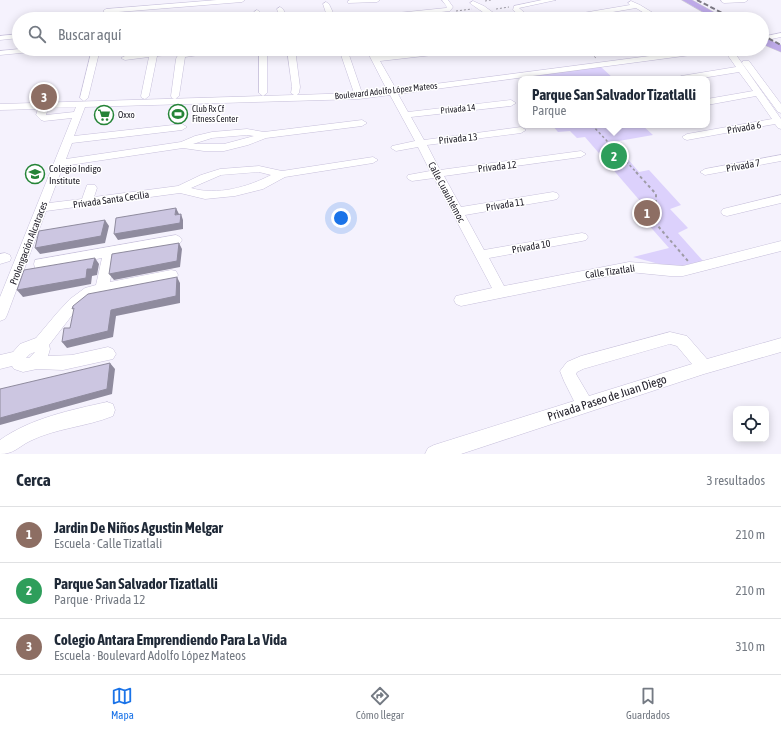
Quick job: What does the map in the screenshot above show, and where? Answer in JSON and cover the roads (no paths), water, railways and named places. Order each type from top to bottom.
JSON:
[{"type":"main road","points":[[686,0],[709,12]]},
{"type":"main road","points":[[769,44],[781,49]]},
{"type":"street","points":[[106,12],[107,8],[242,0]]},
{"type":"street","points":[[353,10],[377,0]]},
{"type":"street","points":[[353,10],[448,10],[450,7],[445,0]]},
{"type":"street","points":[[519,12],[516,10],[516,7],[553,0]]},
{"type":"street","points":[[626,0],[648,12]]},
{"type":"street","points":[[724,2],[745,0]]},
{"type":"street","points":[[473,3],[485,8],[490,12]]},
{"type":"street","points":[[326,4],[329,12]]},
{"type":"street","points":[[602,12],[638,6]]},
{"type":"street","points":[[769,40],[781,35]]},
{"type":"street","points":[[0,38],[12,37]]},
{"type":"street","points":[[769,41],[781,40]]},
{"type":"street","points":[[0,53],[12,52]]},
{"type":"street","name":"Prolongación Alcatraces","points":[[0,314],[82,105],[94,56]]},
{"type":"street","points":[[125,58],[141,56]]},
{"type":"street","points":[[142,96],[149,56]]},
{"type":"street","points":[[174,96],[182,56]]},
{"type":"street","points":[[263,56],[263,93]]},
{"type":"street","points":[[293,56],[296,87],[295,92]]},
{"type":"street","points":[[345,56],[358,93]]},
{"type":"street","name":"Calle Cuauhtémoc","points":[[373,56],[500,291]]},
{"type":"street","points":[[374,59],[402,56]]},
{"type":"street","name":"Boulevard Adolfo López Mateos","points":[[565,67],[598,60],[629,56]]},
{"type":"street","name":"Boulevard Adolfo López Mateos","points":[[0,101],[82,105],[358,93],[659,56]]},
{"type":"street","points":[[733,56],[779,124]]},
{"type":"street","points":[[740,56],[781,110]]},
{"type":"street","points":[[698,76],[741,69]]},
{"type":"street","points":[[748,80],[760,81]]},
{"type":"street","name":"Boulevard Adolfo López Mateos","points":[[82,105],[142,96],[295,92],[358,93]]},
{"type":"street","points":[[710,101],[757,92]]},
{"type":"street","points":[[770,95],[781,96]]},
{"type":"street","name":"Privada 14","points":[[405,115],[511,103]]},
{"type":"street","points":[[0,107],[44,106],[41,115],[44,118],[82,105]]},
{"type":"street","points":[[60,163],[183,145],[196,149],[228,147],[242,144],[264,135],[362,123]]},
{"type":"street","name":"Privada 6","points":[[688,137],[779,124]]},
{"type":"street","points":[[69,140],[182,127]]},
{"type":"street","name":"Privada 13","points":[[396,148],[421,143],[521,130]]},
{"type":"street","name":"Privada 12","points":[[412,177],[493,168],[581,154]]},
{"type":"street","name":"Privada 7","points":[[704,172],[781,158]]},
{"type":"street","name":"Privada Santa Cecilia","points":[[180,189],[205,195],[235,192],[259,186],[282,174],[373,160]]},
{"type":"street","name":"Privada Santa Cecilia","points":[[42,208],[180,189],[205,177],[226,172],[259,169],[282,174]]},
{"type":"street","points":[[88,202],[91,188]]},
{"type":"street","name":"Privada 11","points":[[457,212],[553,196]]},
{"type":"street","points":[[727,212],[781,199]]},
{"type":"street","name":"Privada 10","points":[[481,255],[582,237]]},
{"type":"street","points":[[40,264],[176,240]]},
{"type":"street","name":"Calle Tizatlali","points":[[462,300],[500,291],[629,267],[642,267],[672,272],[694,268],[781,246]]},
{"type":"street","points":[[102,289],[110,251]]},
{"type":"street","points":[[39,346],[66,312],[90,292],[171,276]]},
{"type":"street","points":[[585,406],[569,376],[568,371],[572,367],[581,363],[670,338],[682,341],[704,367]]},
{"type":"street","name":"Privada Paseo de Juan Diego","points":[[434,454],[704,367],[781,345]]},
{"type":"street","points":[[0,362],[18,358],[25,349],[33,346],[39,346],[43,349],[43,352],[35,362]]},
{"type":"street","points":[[18,358],[19,364],[22,365],[35,362],[65,364],[108,354]]},
{"type":"street","points":[[0,451],[15,440],[35,430],[106,410]]},
{"type":"railway","points":[[697,0],[720,12]]},
{"type":"railway","points":[[769,39],[781,45]]},
{"type":"place","name":"Colegio Antara Emprendiendo Para La Vida","points":[[44,97]]},
{"type":"place","name":"Club Rx Cf Fitness Center","points":[[178,114]]},
{"type":"place","name":"Oxxo","points":[[104,115]]},
{"type":"place","name":"Parque San Salvador Tizatlalli","points":[[614,156]]},
{"type":"place","name":"Colegio Indigo Institute","points":[[35,174]]},
{"type":"place","name":"Jardin De Niños Agustin Melgar","points":[[647,213]]}]
